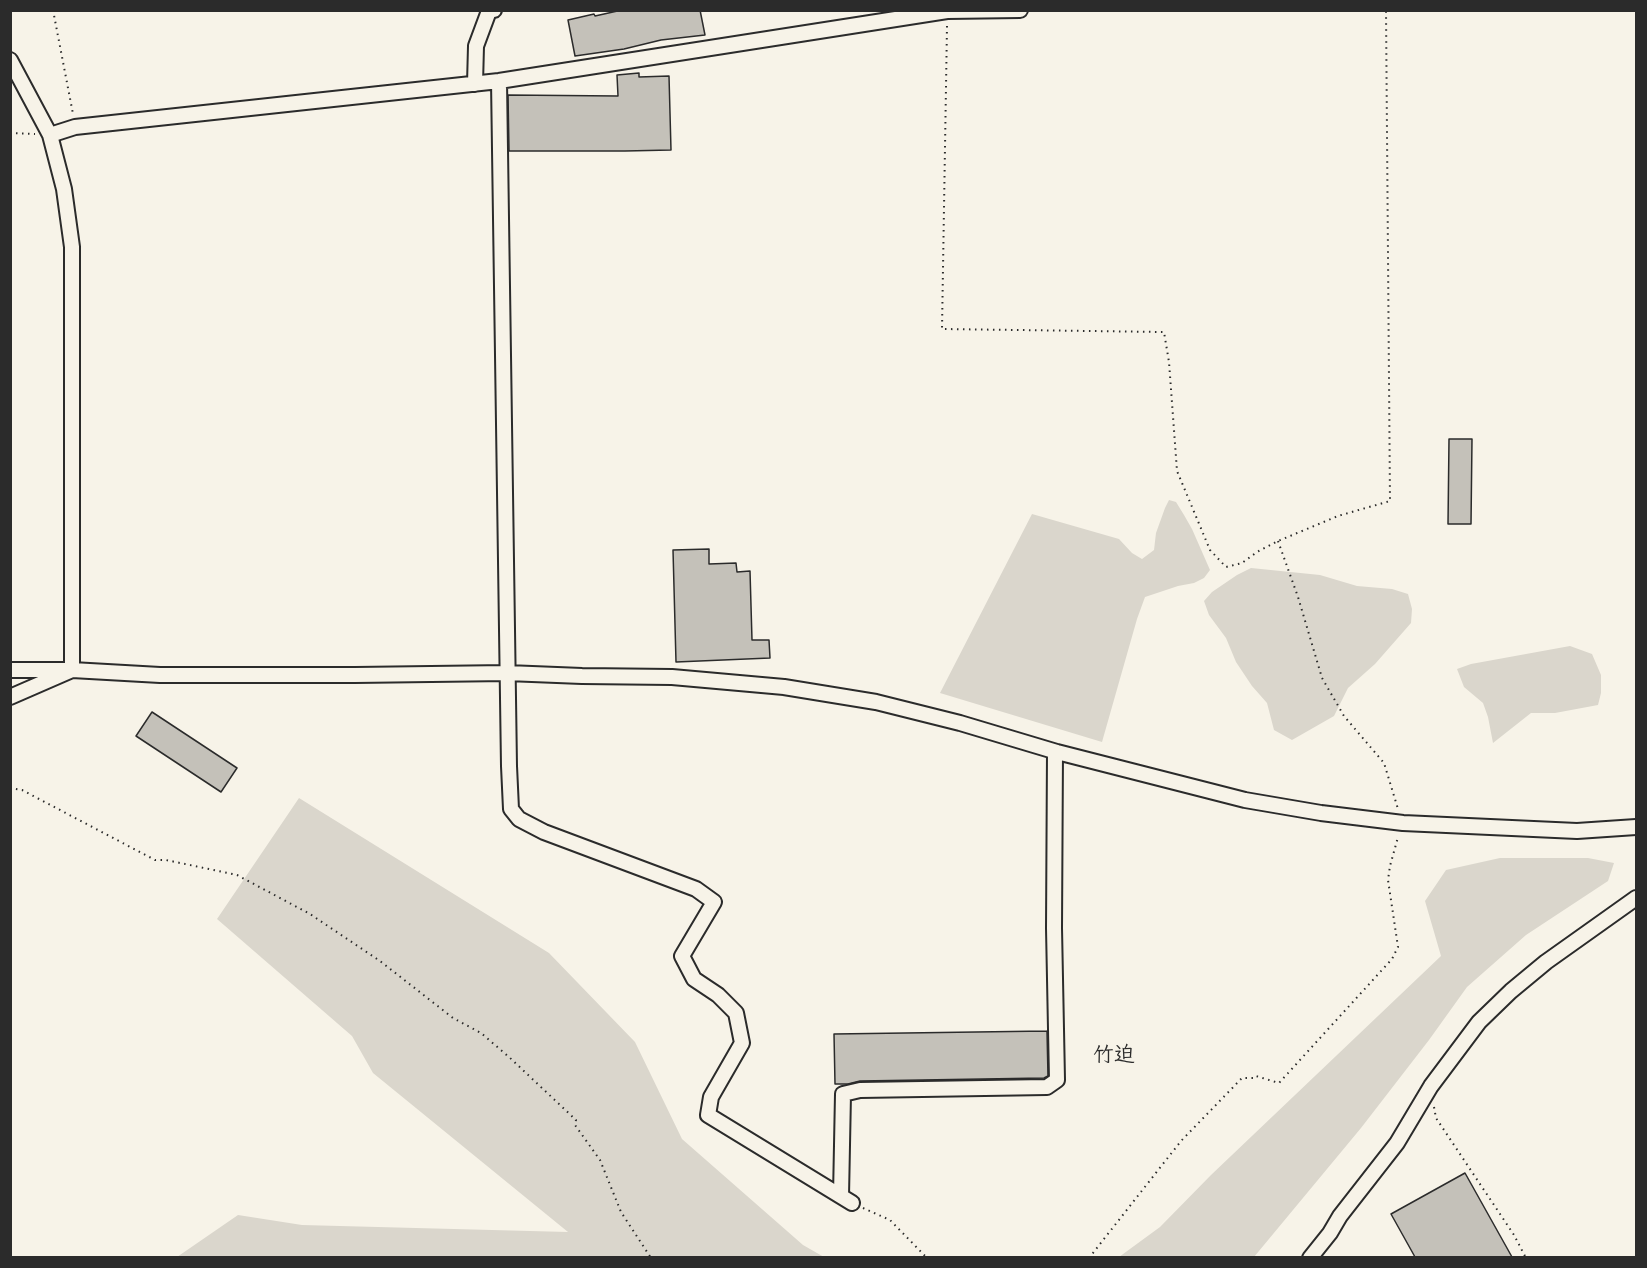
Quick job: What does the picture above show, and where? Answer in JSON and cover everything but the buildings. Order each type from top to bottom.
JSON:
[{"type":"street","points":[[475,84],[476,46],[489,11],[494,10]]},
{"type":"street","points":[[50,135],[75,127],[499,81],[940,12],[1020,10]]},
{"type":"street","points":[[10,60],[50,135],[64,189],[72,247],[72,670]]},
{"type":"street","points":[[499,81],[508,766],[511,809],[519,819],[544,832],[696,889],[714,902],[682,956],[694,979],[718,995],[736,1013],[742,1043],[711,1097],[708,1115],[846,1200]]},
{"type":"street","points":[[10,670],[72,670],[160,675],[507,673],[672,677],[784,687],[876,702],[960,723],[1055,752],[1245,800],[1321,813],[1402,823],[1577,831],[1636,828]]},
{"type":"street","points":[[10,697],[72,670]]},
{"type":"street","points":[[846,1200],[843,1094],[860,1090],[1047,1087],[1057,1080],[1054,928],[1055,752]]},
{"type":"street","points":[[1310,1257],[1396,1143],[1431,1086],[1479,1022],[1546,962],[1636,898]]},
{"type":"path","points":[[53,10],[75,127]]},
{"type":"path","points":[[940,12],[942,329],[1164,332],[1169,362],[1177,471],[1210,550],[1226,567],[1242,563],[1278,541],[1338,516],[1390,501],[1386,10]]},
{"type":"path","points":[[10,133],[50,135]]},
{"type":"path","points":[[1089,1257],[1181,1141],[1242,1078],[1256,1076],[1279,1083],[1392,959],[1398,947],[1388,880],[1402,823],[1384,764],[1344,716],[1322,678],[1298,597],[1278,541]]},
{"type":"path","points":[[10,788],[22,790],[155,860],[166,860],[237,875],[310,914],[380,962],[453,1018],[481,1033],[576,1120],[575,1125],[600,1160],[621,1212],[651,1257]]},
{"type":"path","points":[[1431,1086],[1436,1118],[1514,1234],[1526,1257]]},
{"type":"path","points":[[846,1200],[890,1220],[927,1257]]},
{"type":"shaded area","points":[[1169,500],[1176,502],[1184,515],[1210,570],[1204,578],[1194,583],[1145,597],[1102,742],[940,693],[1032,514],[1119,539],[1132,553],[1142,559],[1154,550],[1156,533]]},
{"type":"shaded area","points":[[1251,568],[1320,575],[1357,586],[1392,589],[1408,594],[1412,609],[1411,623],[1375,664],[1348,688],[1334,716],[1292,740],[1274,730],[1267,703],[1236,662],[1226,638],[1209,615],[1204,601],[1212,592]]},
{"type":"shaded area","points":[[1570,646],[1592,654],[1601,675],[1598,705],[1555,713],[1531,713],[1493,743],[1483,703],[1464,687],[1457,669],[1471,664]]},
{"type":"shaded area","points":[[299,798],[549,953],[635,1042],[682,1139],[803,1245],[824,1257],[177,1257],[238,1215],[302,1225],[568,1232],[373,1073],[352,1036],[217,919]]},
{"type":"shaded area","points":[[1500,858],[1588,858],[1614,863],[1608,881],[1526,935],[1467,987],[1361,1128],[1254,1257],[1119,1257],[1160,1227],[1211,1175],[1441,956],[1425,901],[1446,870]]},
{"type":"district","name":"竹迫","points":[[1114,1055]]}]
